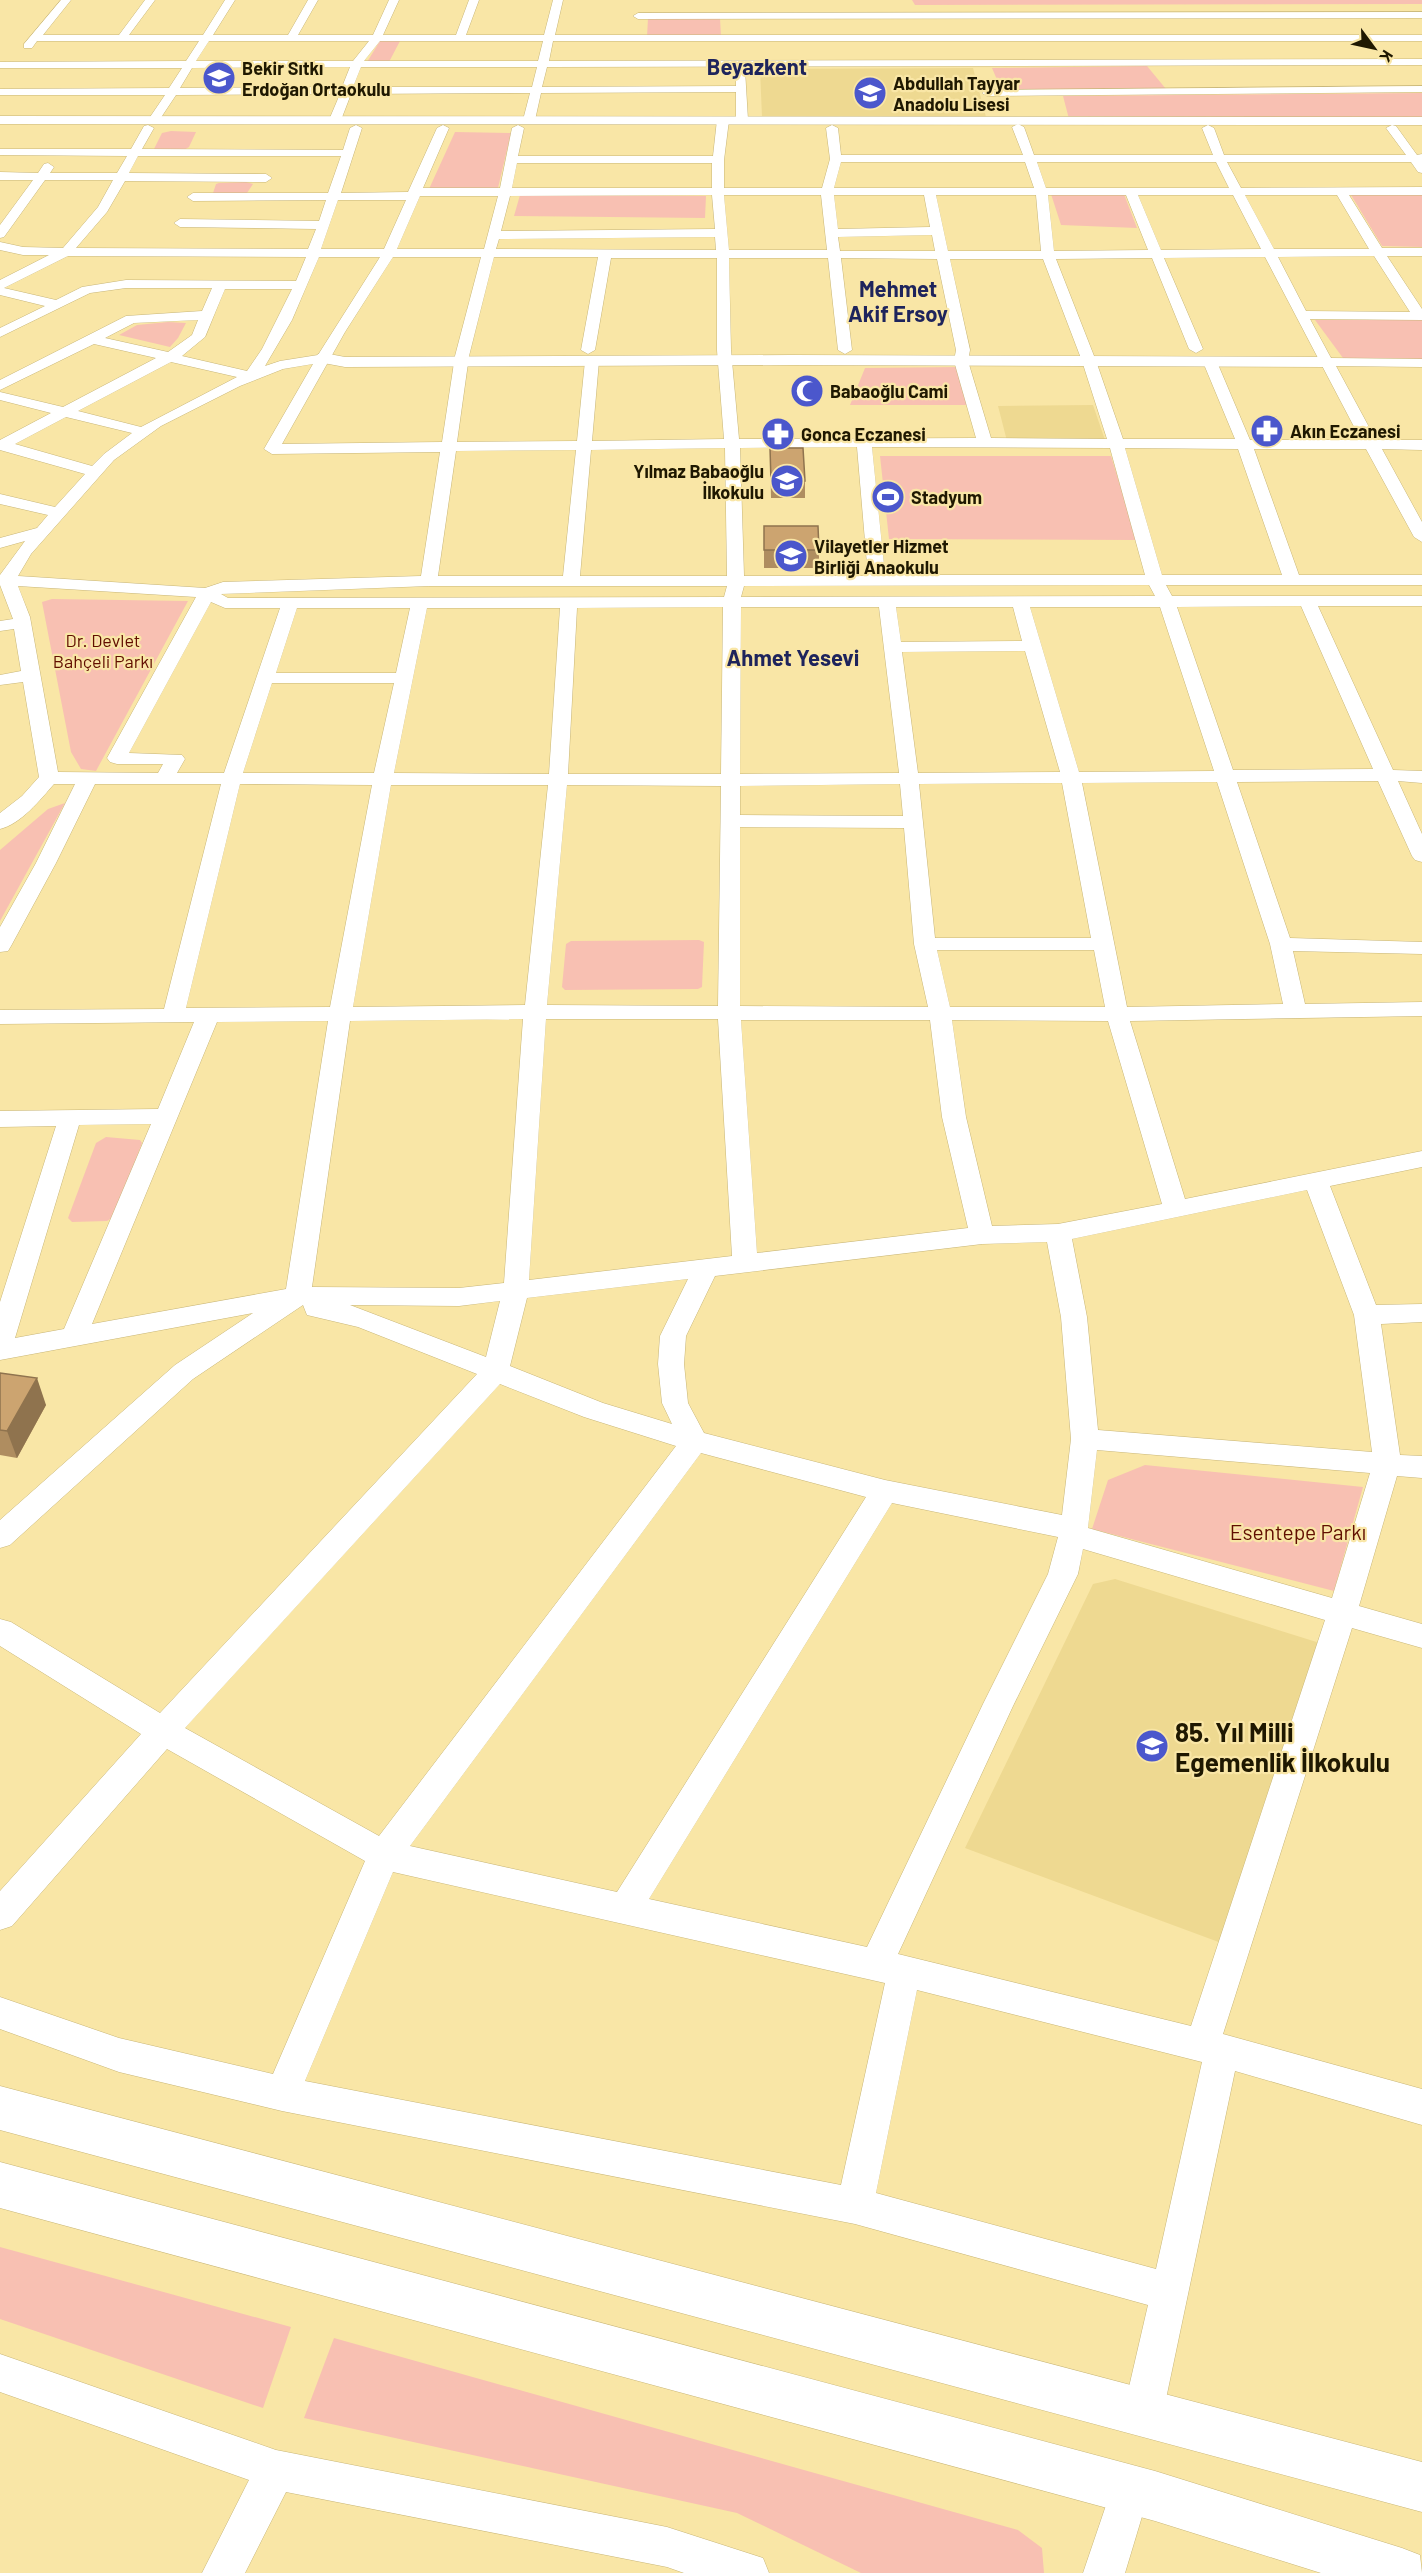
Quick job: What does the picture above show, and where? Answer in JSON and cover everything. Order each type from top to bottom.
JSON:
[{"type":"street","points":[[13,65],[66,0]]},
{"type":"street","points":[[122,38],[150,0]]},
{"type":"street","points":[[0,285],[66,252],[103,209],[151,124],[230,0]]},
{"type":"street","points":[[291,38],[313,0]]},
{"type":"street","points":[[335,120],[344,90],[357,63],[377,38],[394,0]]},
{"type":"street","points":[[460,38],[474,0]]},
{"type":"street","points":[[0,1537],[184,1372],[292,1300],[340,1015],[384,778],[404,678],[425,592],[462,355],[512,159],[536,90],[558,0]]},
{"type":"street","points":[[637,38],[639,12],[727,16],[909,12],[1097,17],[1422,15]]},
{"type":"street","points":[[909,12],[909,39]]},
{"type":"street","points":[[725,39],[727,16]]},
{"type":"street","points":[[1280,16],[1314,63]]},
{"type":"street","points":[[1097,17],[1104,39],[1161,71],[1183,92]]},
{"type":"street","points":[[35,38],[725,39],[740,51],[988,93],[1422,121]]},
{"type":"street","points":[[988,93],[1183,92],[1422,38]]},
{"type":"street","points":[[0,65],[543,63],[909,39],[1104,39],[1314,63],[1422,89]]},
{"type":"street","points":[[968,39],[988,93]]},
{"type":"street","points":[[740,51],[742,120]]},
{"type":"street","points":[[723,124],[1161,71],[1314,63],[1422,62]]},
{"type":"street","points":[[0,92],[741,90]]},
{"type":"street","points":[[0,120],[356,128],[443,128],[523,124]]},
{"type":"street","points":[[0,128],[335,120],[523,124],[723,124],[832,128],[1422,128]]},
{"type":"street","points":[[723,124],[718,160],[718,192],[723,255],[725,355],[732,444],[736,581],[732,602],[729,1013],[745,1264]]},
{"type":"street","points":[[251,376],[270,350],[313,254],[356,128]]},
{"type":"street","points":[[443,128],[388,254],[324,358],[272,449],[864,442],[1245,446],[1422,445]]},
{"type":"street","points":[[832,128],[836,159],[827,191],[845,350]]},
{"type":"street","points":[[1018,128],[1032,159],[1048,255],[1087,355],[1117,445],[1155,580],[1167,602],[1281,944],[1296,1012]]},
{"type":"street","points":[[1208,128],[1220,159],[1222,175],[1237,192],[1272,255],[1323,355],[1422,537]]},
{"type":"street","points":[[1392,128],[1418,158],[1422,170]]},
{"type":"street","points":[[0,152],[135,152],[272,166]]},
{"type":"street","points":[[0,234],[59,152]]},
{"type":"street","points":[[0,176],[201,177],[348,153]]},
{"type":"street","points":[[836,159],[1418,158]]},
{"type":"street","points":[[512,159],[718,160]]},
{"type":"street","points":[[257,197],[272,166]]},
{"type":"street","points":[[173,238],[201,177]]},
{"type":"street","points":[[193,197],[505,192],[929,192],[1035,181],[1130,191],[1422,191]]},
{"type":"street","points":[[1130,191],[1196,349]]},
{"type":"street","points":[[1303,315],[1421,316],[1405,285],[1377,251],[1341,191]]},
{"type":"street","points":[[929,192],[962,355],[985,444]]},
{"type":"street","points":[[0,246],[23,251],[66,252],[173,238],[323,225]]},
{"type":"street","points":[[832,233],[937,231]]},
{"type":"street","points":[[494,235],[721,232]]},
{"type":"street","points":[[173,238],[313,254],[942,253],[1048,255],[1156,253],[1272,255],[1377,251],[1422,252]]},
{"type":"street","points":[[571,581],[590,355],[605,254]]},
{"type":"street","points":[[0,333],[87,290],[126,284],[299,285]]},
{"type":"street","points":[[1,445],[171,356],[198,337],[220,284]]},
{"type":"street","points":[[0,291],[58,305]]},
{"type":"street","points":[[0,386],[131,319],[207,315]]},
{"type":"street","points":[[92,339],[251,376]]},
{"type":"street","points":[[3,580],[24,552],[109,457],[156,423],[251,376],[280,365],[324,358],[345,362],[462,355],[1087,355],[1196,349],[1323,355],[1422,363]]},
{"type":"street","points":[[725,355],[845,350],[962,355]]},
{"type":"street","points":[[1087,355],[1210,362],[1323,355]]},
{"type":"street","points":[[1210,362],[1245,446],[1292,580]]},
{"type":"street","points":[[0,396],[144,432]]},
{"type":"street","points":[[864,442],[878,581]]},
{"type":"street","points":[[1,445],[96,472]]},
{"type":"street","points":[[0,498],[59,513]]},
{"type":"street","points":[[0,543],[43,531]]},
{"type":"street","points":[[3,580],[207,593],[225,603],[291,603],[571,581],[1422,580]]},
{"type":"street","points":[[3,580],[22,623],[49,778]]},
{"type":"street","points":[[165,778],[175,759],[117,758],[207,593],[222,587],[254,585],[425,592],[569,602],[1422,601]]},
{"type":"street","points":[[1307,601],[1422,856]]},
{"type":"street","points":[[0,1915],[163,1731],[496,1371],[516,1289],[535,1011],[558,779],[569,602]]},
{"type":"street","points":[[887,602],[914,822],[925,944],[940,1013],[954,1117],[982,1235]]},
{"type":"street","points":[[1020,602],[1071,778],[1117,1014],[1176,1210]]},
{"type":"street","points":[[173,1016],[232,778],[291,603]]},
{"type":"street","points":[[0,626],[22,623]]},
{"type":"street","points":[[893,647],[1033,646]]},
{"type":"street","points":[[0,680],[31,675]]},
{"type":"street","points":[[265,678],[404,678]]},
{"type":"street","points":[[0,824],[49,778],[731,780],[1387,775],[1422,777]]},
{"type":"street","points":[[0,946],[46,863],[88,778]]},
{"type":"street","points":[[730,821],[914,822]]},
{"type":"street","points":[[925,944],[1104,944]]},
{"type":"street","points":[[1281,944],[1422,948]]},
{"type":"street","points":[[0,1017],[340,1015],[535,1011],[1117,1014],[1422,1009]]},
{"type":"street","points":[[73,1338],[208,1016]]},
{"type":"street","points":[[0,1119],[166,1116]]},
{"type":"street","points":[[0,1343],[70,1117]]},
{"type":"street","points":[[0,1350],[292,1300],[459,1296],[982,1235],[1058,1233],[1422,1159]]},
{"type":"street","points":[[1143,2413],[1170,2292],[1212,2048],[1387,1464],[1366,1315],[1316,1182]]},
{"type":"street","points":[[855,2205],[890,1968],[998,1704],[1063,1574],[1073,1532],[1085,1439],[1074,1317],[1058,1233]]},
{"type":"street","points":[[695,1441],[675,1403],[671,1364],[673,1336],[705,1269]]},
{"type":"street","points":[[292,1300],[367,1320],[594,1410],[695,1441],[885,1491],[1073,1532],[1422,1636]]},
{"type":"street","points":[[1366,1315],[1422,1313]]},
{"type":"street","points":[[1085,1439],[1422,1467]]},
{"type":"street","points":[[282,2094],[384,1855],[695,1441]]},
{"type":"street","points":[[625,1909],[885,1491]]},
{"type":"street","points":[[0,1631],[163,1731],[384,1855],[890,1968],[1212,2048],[1422,2107]]},
{"type":"street","points":[[0,2013],[119,2055],[282,2094],[855,2205],[1170,2292]]},
{"type":"street","points":[[0,2108],[1422,2487]]},
{"type":"street","points":[[0,2185],[1130,2490],[1402,2573]]},
{"type":"street","points":[[0,2373],[276,2470],[667,2547],[748,2573]]},
{"type":"street","points":[[224,2573],[276,2470]]},
{"type":"street","points":[[1104,2573],[1130,2490]]},
{"type":"shaded area","name":"Abdullah Tayyar Anadolu Lisesi","points":[[973,68],[986,117],[762,117],[760,69]]},
{"type":"shaded area","points":[[1093,405],[1105,440],[1007,441],[998,406]]},
{"type":"shaded area","name":"85. Yıl Milli Egemenlik İlkokulu","points":[[1115,1579],[1323,1644],[1224,1944],[965,1848],[1093,1584]]},
{"type":"green space","points":[[912,0],[1422,0],[1422,4],[915,5]]},
{"type":"green space","points":[[648,18],[720,18],[721,37],[647,37]]},
{"type":"green space","points":[[380,41],[400,41],[389,62],[367,62]]},
{"type":"green space","points":[[1147,66],[1166,89],[1001,89],[992,68]]},
{"type":"green space","points":[[1422,93],[1422,117],[1069,119],[1063,96]]},
{"type":"green space","points":[[196,132],[189,147],[184,150],[154,149],[162,133]]},
{"type":"green space","points":[[455,132],[511,133],[498,188],[429,189]]},
{"type":"green space","points":[[219,183],[253,184],[247,193],[213,193],[216,184]]},
{"type":"green space","points":[[1051,194],[1124,194],[1137,228],[1061,225]]},
{"type":"green space","points":[[520,195],[706,196],[705,218],[514,216]]},
{"type":"green space","points":[[1351,195],[1422,195],[1422,247],[1382,246]]},
{"type":"green space","points":[[1315,320],[1422,320],[1422,359],[1343,358]]},
{"type":"green space","points":[[186,323],[170,347],[119,335],[137,325]]},
{"type":"green space","points":[[958,367],[967,405],[850,405],[865,368]]},
{"type":"green space","points":[[880,456],[1111,456],[1137,540],[889,539]]},
{"type":"green space","name":"Dr. Devlet Bahçeli Parkı","points":[[52,599],[188,601],[96,771],[81,769],[71,752],[42,602]]},
{"type":"green space","points":[[65,803],[0,921],[0,850],[48,809]]},
{"type":"green space","points":[[699,940],[704,942],[702,987],[698,989],[565,990],[562,987],[566,944],[571,941]]},
{"type":"green space","points":[[106,1137],[140,1140],[142,1143],[115,1216],[107,1221],[72,1222],[68,1218],[96,1143]]},
{"type":"green space","name":"Esentepe Parkı","points":[[1145,1465],[1363,1487],[1334,1591],[1092,1529],[1108,1480]]},
{"type":"green space","points":[[0,2247],[291,2327],[263,2408],[0,2319]]},
{"type":"green space","points":[[334,2338],[1018,2530],[1042,2548],[1044,2573],[861,2573],[737,2513],[304,2418]]},
{"type":"building","points":[[770,448],[803,448],[805,481],[771,481]]},
{"type":"building","points":[[764,526],[818,526],[819,550],[764,550]]},
{"type":"building","points":[[0,1373],[37,1378],[7,1431],[0,1430]]},
{"type":"place","name":"Bekir Sıtkı Erdoğan Ortaokulu","points":[[219,78]]},
{"type":"place","name":"Abdullah Tayyar Anadolu Lisesi","points":[[870,93]]},
{"type":"place","name":"Babaoğlu Cami","points":[[807,391]]},
{"type":"place","name":"Akın Eczanesi","points":[[1267,431]]},
{"type":"place","name":"Gonca Eczanesi","points":[[778,434]]},
{"type":"place","name":"Yılmaz Babaoğlu İlkokulu","points":[[787,481]]},
{"type":"place","name":"Stadyum","points":[[888,497]]},
{"type":"place","name":"Vilayetler Hizmet Birliği Anaokulu","points":[[791,556]]},
{"type":"place","name":"85. Yıl Milli Egemenlik İlkokulu","points":[[1152,1746]]},
{"type":"district","name":"Beyazkent","points":[[757,66]]},
{"type":"district","name":"Mehmet Akif Ersoy","points":[[898,300]]},
{"type":"district","name":"Ahmet Yesevi","points":[[793,657]]}]
